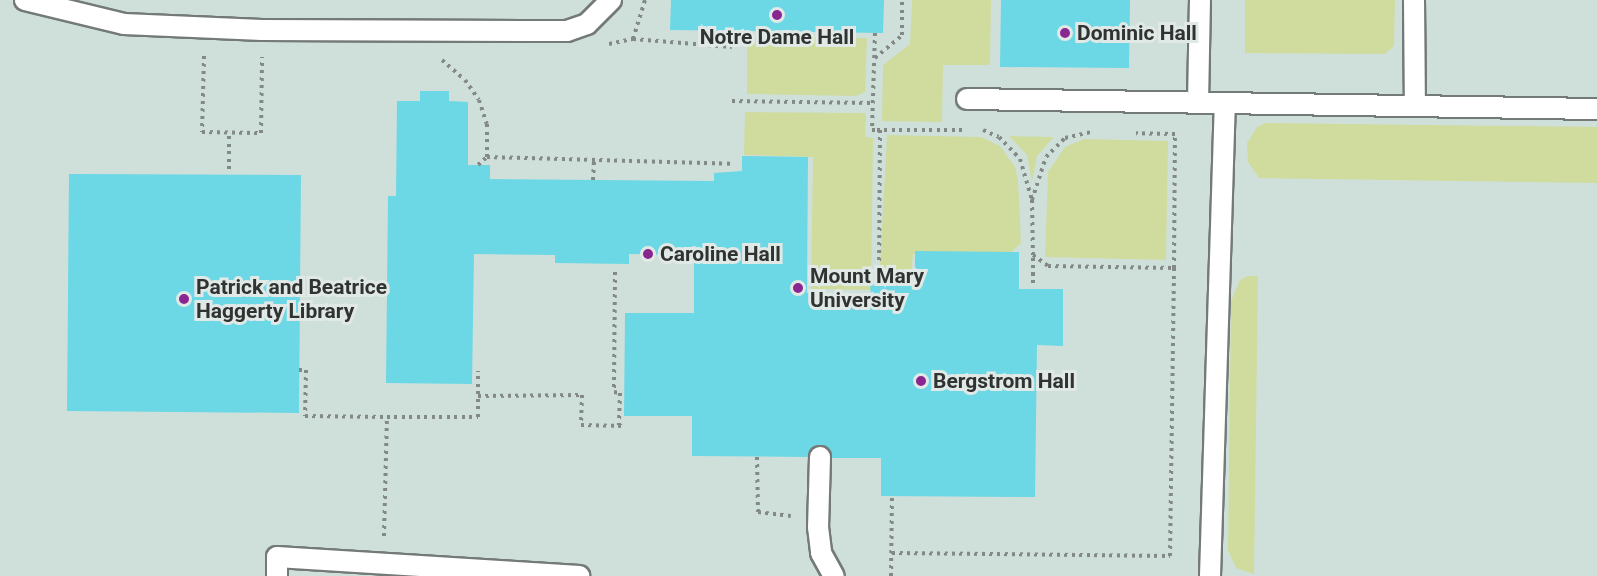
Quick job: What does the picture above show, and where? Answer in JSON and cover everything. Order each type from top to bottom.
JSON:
[{"type":"lane","points":[[25,0],[124,24],[262,30],[567,31],[587,24],[611,0]]},
{"type":"lane","points":[[1198,103],[1200,0]]},
{"type":"lane","points":[[1414,0],[1415,106]]},
{"type":"lane","points":[[967,99],[1597,109]]},
{"type":"lane","points":[[1210,576],[1225,103]]},
{"type":"lane","points":[[820,457],[818,527],[821,553],[834,576]]},
{"type":"lane","points":[[277,576],[277,557],[579,576]]},
{"type":"path","points":[[633,39],[645,0]]},
{"type":"path","points":[[874,58],[902,35],[902,0]]},
{"type":"path","points":[[875,33],[872,130],[983,130],[999,137],[1020,159],[1032,200],[1032,283]]},
{"type":"path","points":[[204,50],[202,132],[261,133],[262,51]]},
{"type":"path","points":[[435,55],[465,80],[479,100],[487,124],[487,157]]},
{"type":"path","points":[[732,101],[873,103]]},
{"type":"path","points":[[877,130],[879,282]]},
{"type":"path","points":[[229,132],[229,169]]},
{"type":"path","points":[[1032,200],[1046,157],[1055,146],[1065,138],[1096,132]]},
{"type":"path","points":[[892,553],[1170,556],[1174,134],[1130,133]]},
{"type":"path","points":[[478,165],[487,157],[731,164]]},
{"type":"path","points":[[593,180],[594,159]]},
{"type":"path","points":[[1033,255],[1048,266],[1174,268]]},
{"type":"path","points":[[615,272],[614,392],[620,393],[619,425]]},
{"type":"path","points":[[299,370],[306,370],[305,416],[387,417],[478,417],[478,371]]},
{"type":"path","points":[[478,396],[582,395],[581,425],[625,426]]},
{"type":"path","points":[[384,563],[387,417]]},
{"type":"path","points":[[757,457],[758,512],[781,513],[818,527]]},
{"type":"path","points":[[891,496],[891,576]]},
{"type":"shaded area","name":"Mount Mary University","points":[[0,0],[1597,0],[1597,576],[0,576]]},
{"type":"green space","points":[[912,0],[991,0],[990,65],[943,65],[942,122],[882,121],[883,65],[910,44]]},
{"type":"green space","points":[[1245,0],[1395,0],[1394,46],[1385,54],[1245,53]]},
{"type":"green space","points":[[747,37],[867,38],[865,92],[856,96],[747,94]]},
{"type":"green space","points":[[745,112],[866,113],[865,137],[873,138],[871,290],[811,289],[813,157],[744,155]]},
{"type":"green space","points":[[1266,123],[1597,127],[1597,183],[1259,178],[1248,162],[1247,143],[1257,127]]},
{"type":"green space","points":[[887,135],[981,137],[1000,146],[1015,167],[1018,180],[1021,243],[1008,255],[913,254],[910,284],[879,282]]},
{"type":"green space","points":[[1009,136],[1054,137],[1037,156],[1032,182],[1027,155]]},
{"type":"green space","points":[[1084,139],[1168,141],[1166,260],[1045,257],[1048,172],[1065,147]]},
{"type":"green space","points":[[1248,276],[1258,276],[1254,574],[1236,568],[1228,550],[1231,301],[1240,280]]},
{"type":"building","name":"Notre Dame Hall","points":[[671,0],[884,0],[883,33],[670,30]]},
{"type":"building","name":"Dominic Hall","points":[[1001,0],[1130,0],[1129,68],[1000,67]]},
{"type":"building","points":[[420,91],[449,91],[449,101],[468,102],[468,165],[490,165],[490,179],[714,181],[714,173],[742,171],[742,156],[808,157],[807,293],[871,295],[870,284],[915,284],[915,251],[1019,252],[1019,289],[1063,289],[1063,346],[1037,345],[1035,497],[881,496],[881,458],[832,458],[827,447],[820,445],[810,450],[808,457],[692,456],[692,416],[624,416],[625,313],[694,313],[694,255],[629,254],[629,264],[555,263],[555,255],[474,254],[472,384],[386,383],[388,196],[396,196],[397,101],[420,101]]},
{"type":"building","name":"Patrick and Beatrice Haggerty Library","points":[[69,174],[301,175],[299,413],[67,411]]},
{"type":"place","name":"Notre Dame Hall","points":[[777,15]]},
{"type":"place","name":"Dominic Hall","points":[[1065,33]]},
{"type":"place","name":"Caroline Hall","points":[[648,254]]},
{"type":"place","name":"Mount Mary University","points":[[798,288]]},
{"type":"place","name":"Patrick and Beatrice Haggerty Library","points":[[184,299]]},
{"type":"place","name":"Bergstrom Hall","points":[[921,381]]}]
